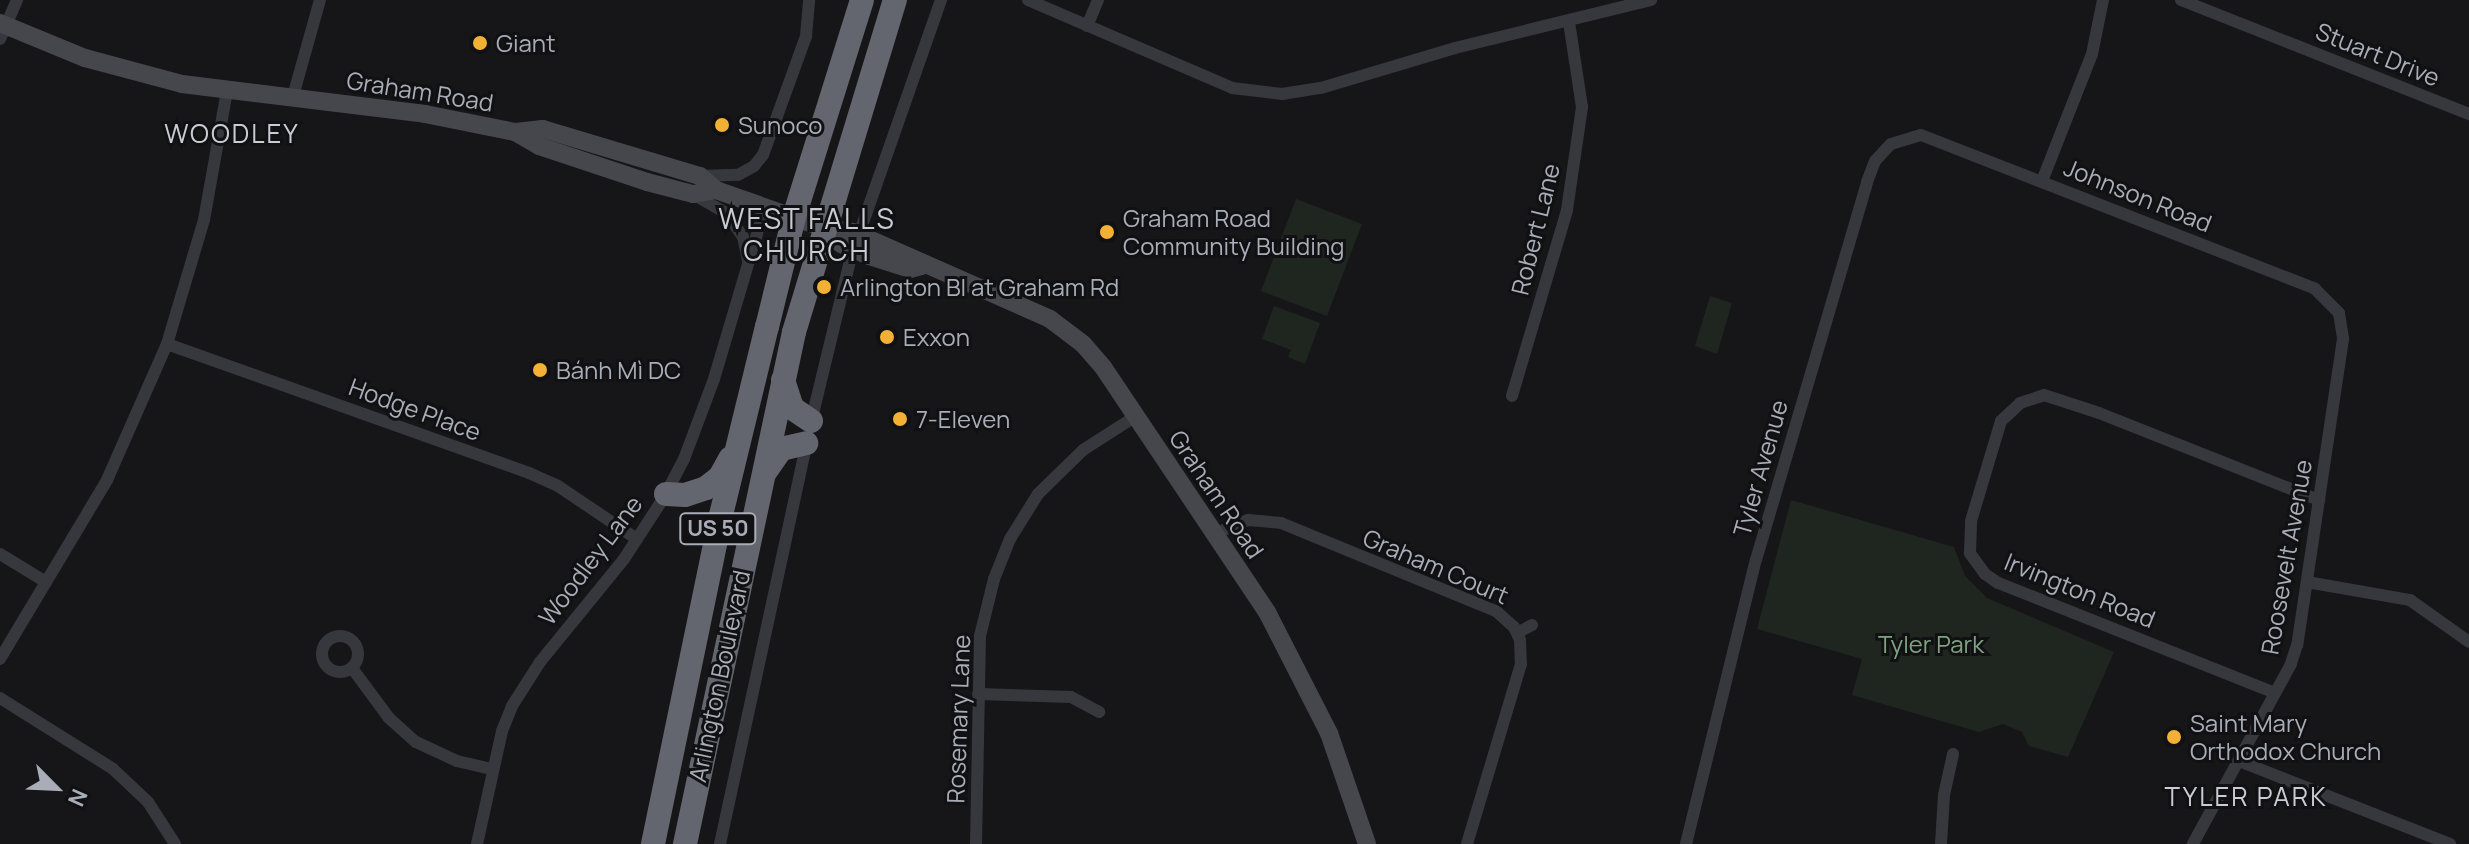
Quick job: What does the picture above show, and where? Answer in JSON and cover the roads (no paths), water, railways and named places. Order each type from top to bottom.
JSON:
[{"type":"highway","name":"Arlington Boulevard","points":[[653,844],[738,443],[794,217],[862,0]]},
{"type":"highway","name":"Arlington Boulevard","points":[[685,844],[783,380],[824,228],[895,0]]},
{"type":"highway","points":[[760,481],[781,449],[808,432],[792,408],[783,380]]},
{"type":"highway","points":[[666,494],[693,493],[713,483],[738,443]]},
{"type":"street","points":[[2,29],[17,0]]},
{"type":"street","points":[[293,96],[320,0]]},
{"type":"street","points":[[700,176],[738,175],[754,166],[763,155],[806,36],[809,0]]},
{"type":"street","points":[[720,844],[808,432],[856,242],[941,0]]},
{"type":"street","points":[[1028,0],[1232,88],[1282,94],[1321,88],[1455,48],[1651,0]]},
{"type":"street","points":[[1087,26],[1098,0]]},
{"type":"street","points":[[2042,181],[2081,89],[2103,0]]},
{"type":"street","name":"Stuart Drive","points":[[2181,0],[2469,114]]},
{"type":"street","name":"Robert Lane","points":[[1512,396],[1567,210],[1582,107],[1569,22]]},
{"type":"street","name":"Graham Road","points":[[2,29],[132,72],[227,91],[276,98],[293,96],[425,114],[515,132],[543,129],[700,176],[716,190],[856,242],[909,256],[923,266],[1009,298],[1064,328],[1103,367],[1216,533],[1292,656],[1329,733],[1367,844]]},
{"type":"street","points":[[0,659],[107,480],[167,344],[204,220],[227,91]]},
{"type":"street","points":[[515,132],[539,146],[693,194],[727,214],[743,237],[748,263]]},
{"type":"street","name":"Johnson Road","points":[[1921,135],[2315,289],[2334,305]]},
{"type":"street","name":"Tyler Avenue","points":[[1686,844],[1756,560],[1867,182],[1875,161],[1891,144],[1921,135]]},
{"type":"street","points":[[693,194],[716,190]]},
{"type":"street","name":"Woodley Lane","points":[[477,844],[502,731],[527,680],[637,539],[666,494],[700,421],[765,207]]},
{"type":"street","name":"Roosevelt Avenue","points":[[2193,844],[2275,693],[2297,645],[2343,339],[2343,326],[2334,305]]},
{"type":"street","name":"Hodge Place","points":[[167,344],[529,473],[558,486],[637,539]]},
{"type":"street","name":"Irvington Road","points":[[2275,693],[1998,583],[1985,574],[1970,553],[1971,521],[2001,421],[2020,403],[2044,395],[2099,413],[2319,500]]},
{"type":"street","name":"Rosemary Lane","points":[[976,844],[978,694],[984,614],[994,579],[1023,516],[1064,467],[1136,416]]},
{"type":"street","name":"Graham Court","points":[[1216,533],[1248,520],[1281,523],[1496,611],[1517,633],[1521,664],[1467,844]]},
{"type":"street","points":[[0,554],[46,582]]},
{"type":"street","points":[[2307,582],[2393,594],[2410,600],[2469,642]]},
{"type":"street","points":[[1517,633],[1532,625]]},
{"type":"street","points":[[352,668],[389,718],[416,742],[457,761],[493,769]]},
{"type":"street","points":[[978,694],[1071,697],[1099,712]]},
{"type":"street","points":[[0,698],[113,769],[148,802],[175,844]]},
{"type":"street","points":[[1941,844],[1944,795],[1953,754]]},
{"type":"street","points":[[2239,761],[2418,838],[2450,844]]},
{"type":"place","name":"Giant","points":[[480,43]]},
{"type":"place","name":"Sunoco","points":[[722,125]]},
{"type":"place","name":"Graham Road Community Building","points":[[1107,232]]},
{"type":"place","name":"Arlington Bl at Graham Rd","points":[[824,287]]},
{"type":"place","name":"Exxon","points":[[887,337]]},
{"type":"place","name":"Bánh Mì DC","points":[[540,370]]},
{"type":"place","name":"7-Eleven","points":[[900,419]]},
{"type":"place","name":"Saint Mary Orthodox Church","points":[[2174,737]]},
{"type":"district","name":"WOODLEY","points":[[232,134]]},
{"type":"district","name":"WEST FALLS CHURCH","points":[[807,234]]},
{"type":"district","name":"TYLER PARK","points":[[2246,797]]},
{"type":"park label","name":"Tyler Park","points":[[1931,644]]}]
